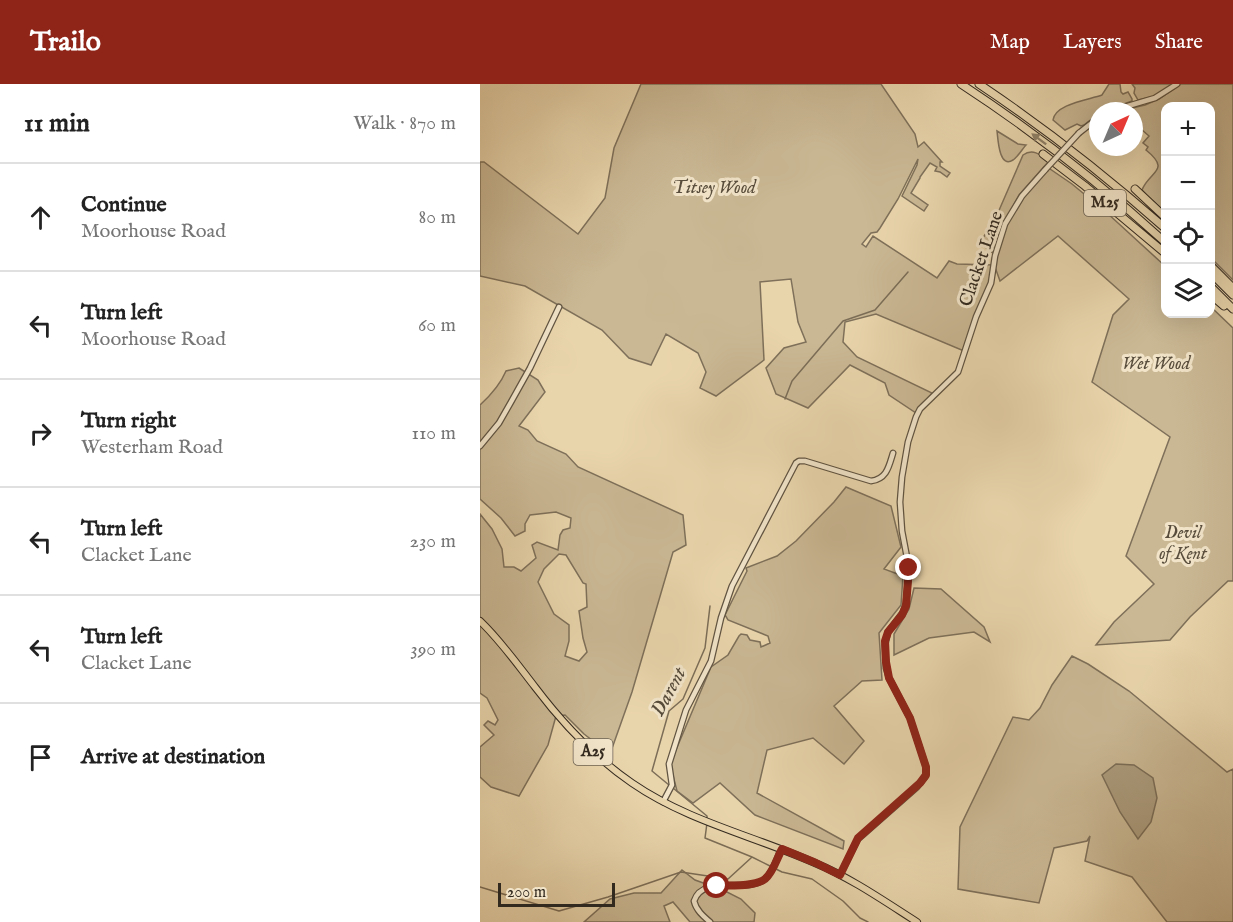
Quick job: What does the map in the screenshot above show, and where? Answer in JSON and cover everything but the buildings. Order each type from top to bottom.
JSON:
[{"type":"highway","name":"M25","points":[[961,84],[1070,162],[1161,239]]},
{"type":"highway","name":"M25","points":[[979,84],[1056,138],[1161,226]]},
{"type":"highway","name":"M25","points":[[1043,154],[1161,250]]},
{"type":"highway","name":"M25","points":[[1135,189],[1161,213]]},
{"type":"highway","points":[[1215,270],[1233,288]]},
{"type":"highway","points":[[1215,278],[1233,296]]},
{"type":"highway","points":[[1215,291],[1233,311]]},
{"type":"highway","points":[[1215,298],[1233,311]]},
{"type":"main road","name":"A25","points":[[480,621],[509,651],[567,726],[621,776],[663,802],[707,822],[816,863],[917,922]]},
{"type":"street","points":[[1141,102],[1155,98],[1177,84]]},
{"type":"street","name":"Clacket Lane","points":[[840,875],[858,838],[916,788],[926,772],[911,721],[889,678],[885,641],[906,603],[909,568],[902,531],[900,502],[908,442],[916,417],[920,409],[958,372],[976,317],[993,279],[995,256],[1005,224],[1022,196],[1079,133],[1089,125]]},
{"type":"street","points":[[480,446],[499,423],[511,402],[559,307]]},
{"type":"street","points":[[663,802],[672,785],[669,764],[682,721],[711,661],[722,614],[732,586],[796,463],[805,461],[876,481],[885,474],[893,453]]},
{"type":"street","points":[[710,922],[695,906],[694,901],[697,894],[717,886],[748,885],[760,882],[768,876],[782,849]]},
{"type":"green space","name":"Titsey Wood","points":[[641,84],[881,84],[915,134],[918,147],[924,142],[942,162],[940,166],[950,173],[947,177],[935,171],[937,167],[930,163],[920,177],[911,193],[928,205],[924,211],[902,196],[918,159],[880,228],[877,232],[871,233],[862,244],[866,247],[873,236],[937,278],[949,261],[957,264],[994,265],[1003,225],[994,241],[993,253],[980,243],[997,215],[1023,155],[1034,152],[1049,161],[1019,195],[1010,212],[1045,170],[1050,169],[1106,212],[1161,262],[1161,318],[1215,318],[1215,311],[1233,328],[1233,581],[1228,581],[1190,617],[1170,640],[1096,645],[1114,622],[1154,584],[1126,556],[1170,437],[1092,382],[1113,315],[1129,299],[1058,236],[1000,281],[995,267],[964,351],[876,314],[845,322],[843,342],[857,357],[932,393],[919,415],[889,395],[885,383],[850,365],[808,408],[776,394],[766,368],[784,348],[806,342],[798,322],[791,279],[760,282],[764,360],[716,396],[700,388],[706,372],[698,353],[666,334],[651,365],[629,358],[602,330],[525,286],[480,276],[480,162],[484,162],[578,234],[605,198],[614,148]]},
{"type":"green space","points":[[1109,84],[1120,84],[1121,92],[1123,94],[1128,92],[1132,101],[1089,102],[1089,121],[1084,125],[1077,124],[1065,130],[1053,120],[1055,115],[1066,106],[1102,95]]},
{"type":"green space","points":[[1132,84],[1174,84],[1155,96],[1138,100]]},
{"type":"green space","points":[[1181,84],[1233,84],[1233,280],[1215,262],[1215,102],[1161,102],[1161,211],[1142,190],[1158,167],[1154,157],[1146,150],[1148,147],[1143,143],[1149,136],[1143,131],[1143,105],[1159,99]]},
{"type":"green space","points":[[997,131],[1018,144],[1026,145],[1013,160],[1008,162],[1002,157]]},
{"type":"green space","points":[[519,368],[538,380],[545,392],[519,426],[528,430],[537,441],[566,454],[578,467],[683,515],[686,545],[673,552],[632,692],[610,754],[584,734],[565,715],[556,716],[548,745],[519,796],[491,787],[480,777],[480,747],[494,735],[484,725],[488,721],[495,725],[498,720],[487,698],[480,693],[480,514],[492,529],[502,549],[504,567],[514,567],[521,571],[536,558],[532,545],[537,542],[558,550],[560,535],[563,530],[570,528],[571,518],[556,512],[530,515],[525,524],[525,531],[515,536],[501,518],[480,499],[480,405],[495,390],[506,371]],"holes":[[[559,554],[566,555],[583,583],[586,584],[587,607],[579,611],[587,652],[579,661],[565,656],[569,641],[569,625],[554,614],[538,582],[544,569]]]},
{"type":"green space","points":[[846,487],[891,506],[901,547],[884,569],[903,576],[901,605],[879,633],[882,680],[862,681],[834,706],[864,741],[844,764],[813,738],[767,750],[757,793],[844,841],[843,849],[755,815],[720,783],[693,803],[677,791],[670,764],[711,667],[728,655],[741,634],[747,635],[750,640],[760,642],[761,647],[770,643],[768,636],[728,620],[725,615],[747,571],[746,568],[777,556],[796,541]]},
{"type":"green space","points":[[914,588],[941,589],[984,627],[990,642],[974,632],[929,638],[894,655],[894,634],[909,609]]},
{"type":"green space","points":[[1072,656],[1129,691],[1227,772],[1233,769],[1233,922],[1167,922],[1132,877],[1085,861],[1090,836],[1087,841],[1054,848],[1039,903],[958,889],[960,827],[1013,717],[1029,720],[1040,708],[1052,685]]},
{"type":"green space","points":[[682,870],[695,880],[741,899],[755,913],[754,922],[690,922],[673,902],[664,906],[670,922],[584,922],[610,899],[634,893],[661,893]]},
{"type":"shaded area","points":[[1116,764],[1134,765],[1153,778],[1157,798],[1151,822],[1138,839],[1120,812],[1102,775]]},
{"type":"waterway","name":"Darent","points":[[785,399],[792,381],[843,321],[875,310],[908,272]]},
{"type":"waterway","name":"Darent","points":[[669,785],[652,771],[669,711],[683,699],[705,648],[710,606]]},
{"type":"waterway","name":"Darent","points":[[673,788],[707,818]]},
{"type":"waterway","name":"Darent","points":[[707,823],[705,838],[770,866]]},
{"type":"waterway","points":[[480,887],[559,911],[681,872],[728,879],[751,858]]},
{"type":"waterway","name":"Darent","points":[[776,869],[812,879],[868,922]]},
{"type":"route","points":[[717,886],[748,885],[760,882],[768,876],[782,849],[840,875],[858,838],[916,788],[925,777],[926,767],[911,721],[886,668],[885,641],[888,632],[902,615],[906,606],[909,568]]},
{"type":"park label","name":"Wet Wood","points":[[1156,364]]},
{"type":"park label","name":"Devil of Kent","points":[[1183,543]]}]
